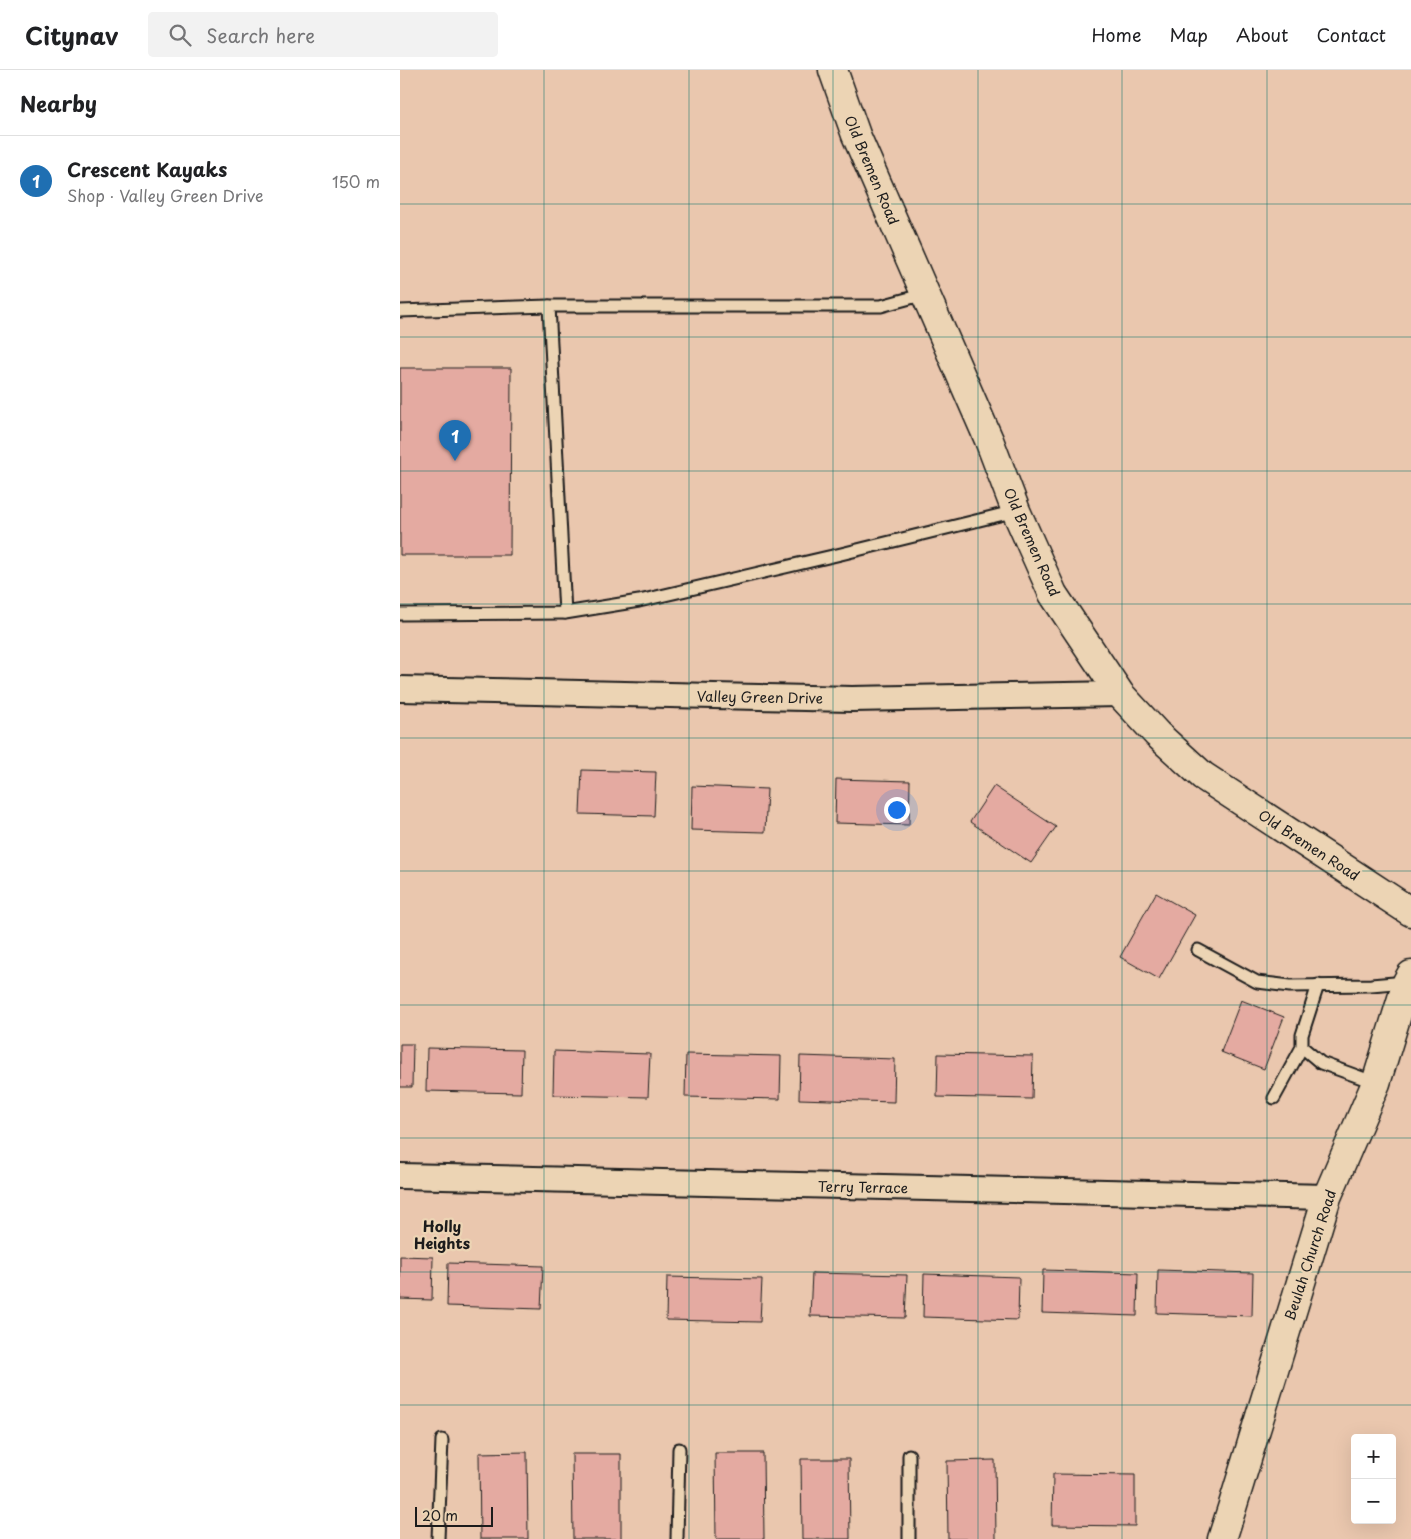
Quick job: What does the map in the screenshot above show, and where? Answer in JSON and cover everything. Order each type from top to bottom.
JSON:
[{"type":"street","name":"Old Bremen Road","points":[[833,70],[856,135],[990,440],[1016,511],[1053,594],[1120,694],[1157,734],[1203,776],[1411,912]]},
{"type":"street","name":"Valley Green Drive","points":[[400,689],[852,699],[1120,694]]},
{"type":"street","name":"Beulah Church Road","points":[[1222,1539],[1327,1197],[1376,1083],[1409,978]]},
{"type":"street","name":"Terry Terrace","points":[[400,1176],[1327,1197]]},
{"type":"lane","points":[[400,311],[549,306],[881,306],[926,294]]},
{"type":"lane","points":[[549,306],[565,613]]},
{"type":"lane","points":[[400,614],[565,613],[639,601],[1016,511]]},
{"type":"lane","points":[[1198,950],[1257,982],[1290,986],[1371,985],[1409,978]]},
{"type":"lane","points":[[1274,1098],[1302,1047],[1302,1035],[1318,985]]},
{"type":"lane","points":[[1302,1047],[1321,1063],[1376,1083]]},
{"type":"lane","points":[[438,1539],[442,1440]]},
{"type":"lane","points":[[676,1539],[679,1449]]},
{"type":"lane","points":[[909,1455],[909,1539]]},
{"type":"building","points":[[400,368],[511,368],[510,555],[400,555]]},
{"type":"building","points":[[582,770],[656,772],[654,816],[580,814]]},
{"type":"building","points":[[836,779],[910,781],[909,825],[835,823]]},
{"type":"building","points":[[692,786],[767,789],[765,832],[691,830]]},
{"type":"building","points":[[994,786],[1056,827],[1031,863],[970,822]]},
{"type":"building","points":[[1156,893],[1195,915],[1159,979],[1120,957]]},
{"type":"building","points":[[1241,1000],[1284,1017],[1264,1069],[1221,1052]]},
{"type":"building","points":[[400,1044],[413,1044],[412,1087],[400,1087]]},
{"type":"building","points":[[427,1048],[522,1050],[521,1093],[426,1091]]},
{"type":"building","points":[[554,1051],[650,1054],[648,1097],[553,1095]]},
{"type":"building","points":[[686,1054],[781,1056],[780,1099],[685,1097]]},
{"type":"building","points":[[938,1054],[1033,1056],[1032,1099],[937,1097]]},
{"type":"building","points":[[800,1056],[895,1059],[894,1102],[799,1099]]},
{"type":"building","points":[[400,1256],[433,1257],[432,1300],[400,1299]]},
{"type":"building","points":[[448,1263],[543,1266],[541,1309],[447,1306]]},
{"type":"building","points":[[1043,1270],[1138,1273],[1137,1316],[1042,1313]]},
{"type":"building","points":[[1158,1270],[1253,1273],[1252,1316],[1157,1313]]},
{"type":"building","points":[[812,1273],[907,1275],[905,1318],[810,1316]]},
{"type":"building","points":[[924,1274],[1019,1277],[1018,1320],[923,1317]]},
{"type":"building","points":[[667,1277],[762,1279],[760,1322],[666,1320]]},
{"type":"building","points":[[527,1452],[528,1539],[480,1539],[479,1453]]},
{"type":"building","points":[[715,1453],[763,1453],[764,1539],[716,1539]]},
{"type":"building","points":[[572,1454],[621,1454],[621,1539],[573,1539]]},
{"type":"building","points":[[801,1459],[849,1459],[850,1539],[802,1539]]},
{"type":"building","points":[[995,1460],[996,1539],[948,1539],[947,1461]]},
{"type":"building","points":[[1053,1474],[1135,1475],[1135,1526],[1052,1525]]},
{"type":"place","name":"Crescent Kayaks","points":[[455,461]]},
{"type":"district","name":"Holly Heights","points":[[442,1234]]}]
